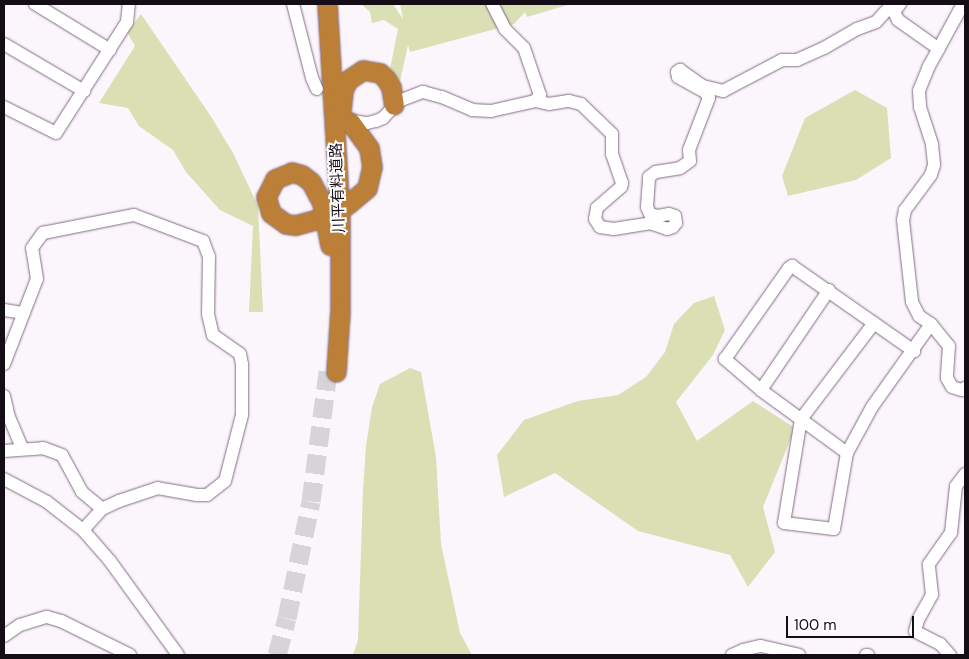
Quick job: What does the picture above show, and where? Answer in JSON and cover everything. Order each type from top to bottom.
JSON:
[{"type":"highway","name":"川平有料道路","points":[[322,4],[332,174],[334,266],[332,371],[340,311],[344,209],[327,4]]},
{"type":"highway","points":[[344,209],[341,104],[343,90],[348,80],[363,70],[380,73],[391,87],[394,105]]},
{"type":"highway","points":[[344,209],[367,188],[372,167],[369,148],[348,120]]},
{"type":"highway","points":[[318,219],[295,225],[286,224],[271,213],[266,197],[275,179],[283,174],[292,172],[302,175],[311,182],[318,192],[327,220],[334,266]]},
{"type":"street","points":[[35,4],[110,50]]},
{"type":"street","points":[[4,107],[56,133],[127,22],[129,4]]},
{"type":"street","points":[[293,4],[312,78],[317,89]]},
{"type":"street","points":[[492,4],[505,29],[524,48],[540,95],[535,101]]},
{"type":"street","points":[[348,120],[367,123],[376,121],[383,118],[399,101],[423,92],[442,97],[472,110],[491,111],[535,101],[549,104],[569,101],[582,104],[612,134],[612,154],[622,183],[621,187],[597,208],[595,219],[600,227],[614,230],[650,223],[666,229],[673,227],[676,223],[675,216],[669,214],[658,216],[650,214],[647,207],[650,177],[656,172],[680,168],[690,161],[689,150],[709,98],[705,92],[678,77],[677,72],[680,70],[703,86],[723,91],[782,60],[796,60],[824,48],[857,29],[876,22],[892,4]]},
{"type":"street","points":[[900,4],[894,12],[898,20],[939,49]]},
{"type":"street","points":[[963,4],[929,66],[919,91],[920,107],[932,144],[934,165],[932,175],[905,210],[902,220],[912,302],[919,316],[930,324],[949,346],[947,378],[952,387],[962,390],[965,388]]},
{"type":"street","points":[[4,44],[84,91]]},
{"type":"street","points":[[4,364],[37,279],[32,248],[43,233],[134,215],[180,230],[203,241],[210,256],[208,314],[213,335],[240,354],[242,364],[242,415],[225,481],[207,495],[158,488],[102,509],[83,530]]},
{"type":"street","points":[[847,453],[761,390],[725,360],[792,266],[914,350]]},
{"type":"street","points":[[761,390],[829,290]]},
{"type":"street","points":[[4,310],[24,313]]},
{"type":"street","points":[[874,323],[801,419],[784,524],[834,529],[847,453],[872,407],[914,350],[930,324]]},
{"type":"street","points":[[4,396],[6,418],[22,448]]},
{"type":"street","points":[[4,451],[22,448],[43,448],[62,455],[82,492],[102,509]]},
{"type":"street","points":[[950,655],[940,644],[915,631],[918,620],[932,595],[929,564],[951,533],[956,486],[965,474]]},
{"type":"street","points":[[4,479],[47,502],[83,530],[110,561],[178,655]]},
{"type":"street","points":[[4,636],[20,625],[46,618],[61,622],[130,655]]},
{"type":"street","points":[[732,655],[743,650],[761,646],[799,655]]},
{"type":"green space","points":[[361,4],[393,4],[403,19],[400,4],[571,4],[527,17],[525,12],[514,24],[410,52],[408,45],[400,81],[390,69],[398,29],[384,20],[372,23],[370,12]]},
{"type":"green space","points":[[141,14],[210,115],[233,153],[258,206],[263,312],[249,312],[253,226],[220,210],[186,172],[173,150],[139,126],[128,108],[99,103],[135,46],[127,32]]},
{"type":"green space","points":[[855,90],[887,108],[891,158],[856,180],[788,196],[782,176],[805,118]]},
{"type":"green space","points":[[714,296],[725,330],[713,355],[676,402],[697,441],[753,401],[795,428],[763,507],[775,552],[748,587],[730,555],[638,531],[555,473],[504,497],[497,455],[524,420],[578,401],[618,395],[646,377],[665,352],[674,324],[694,303]]},
{"type":"green space","points":[[410,368],[421,372],[436,457],[441,544],[460,633],[472,655],[353,655],[358,640],[363,491],[366,446],[372,407],[380,384]]},
{"type":"tunnel","points":[[277,655],[287,618],[311,501],[328,371]]}]
